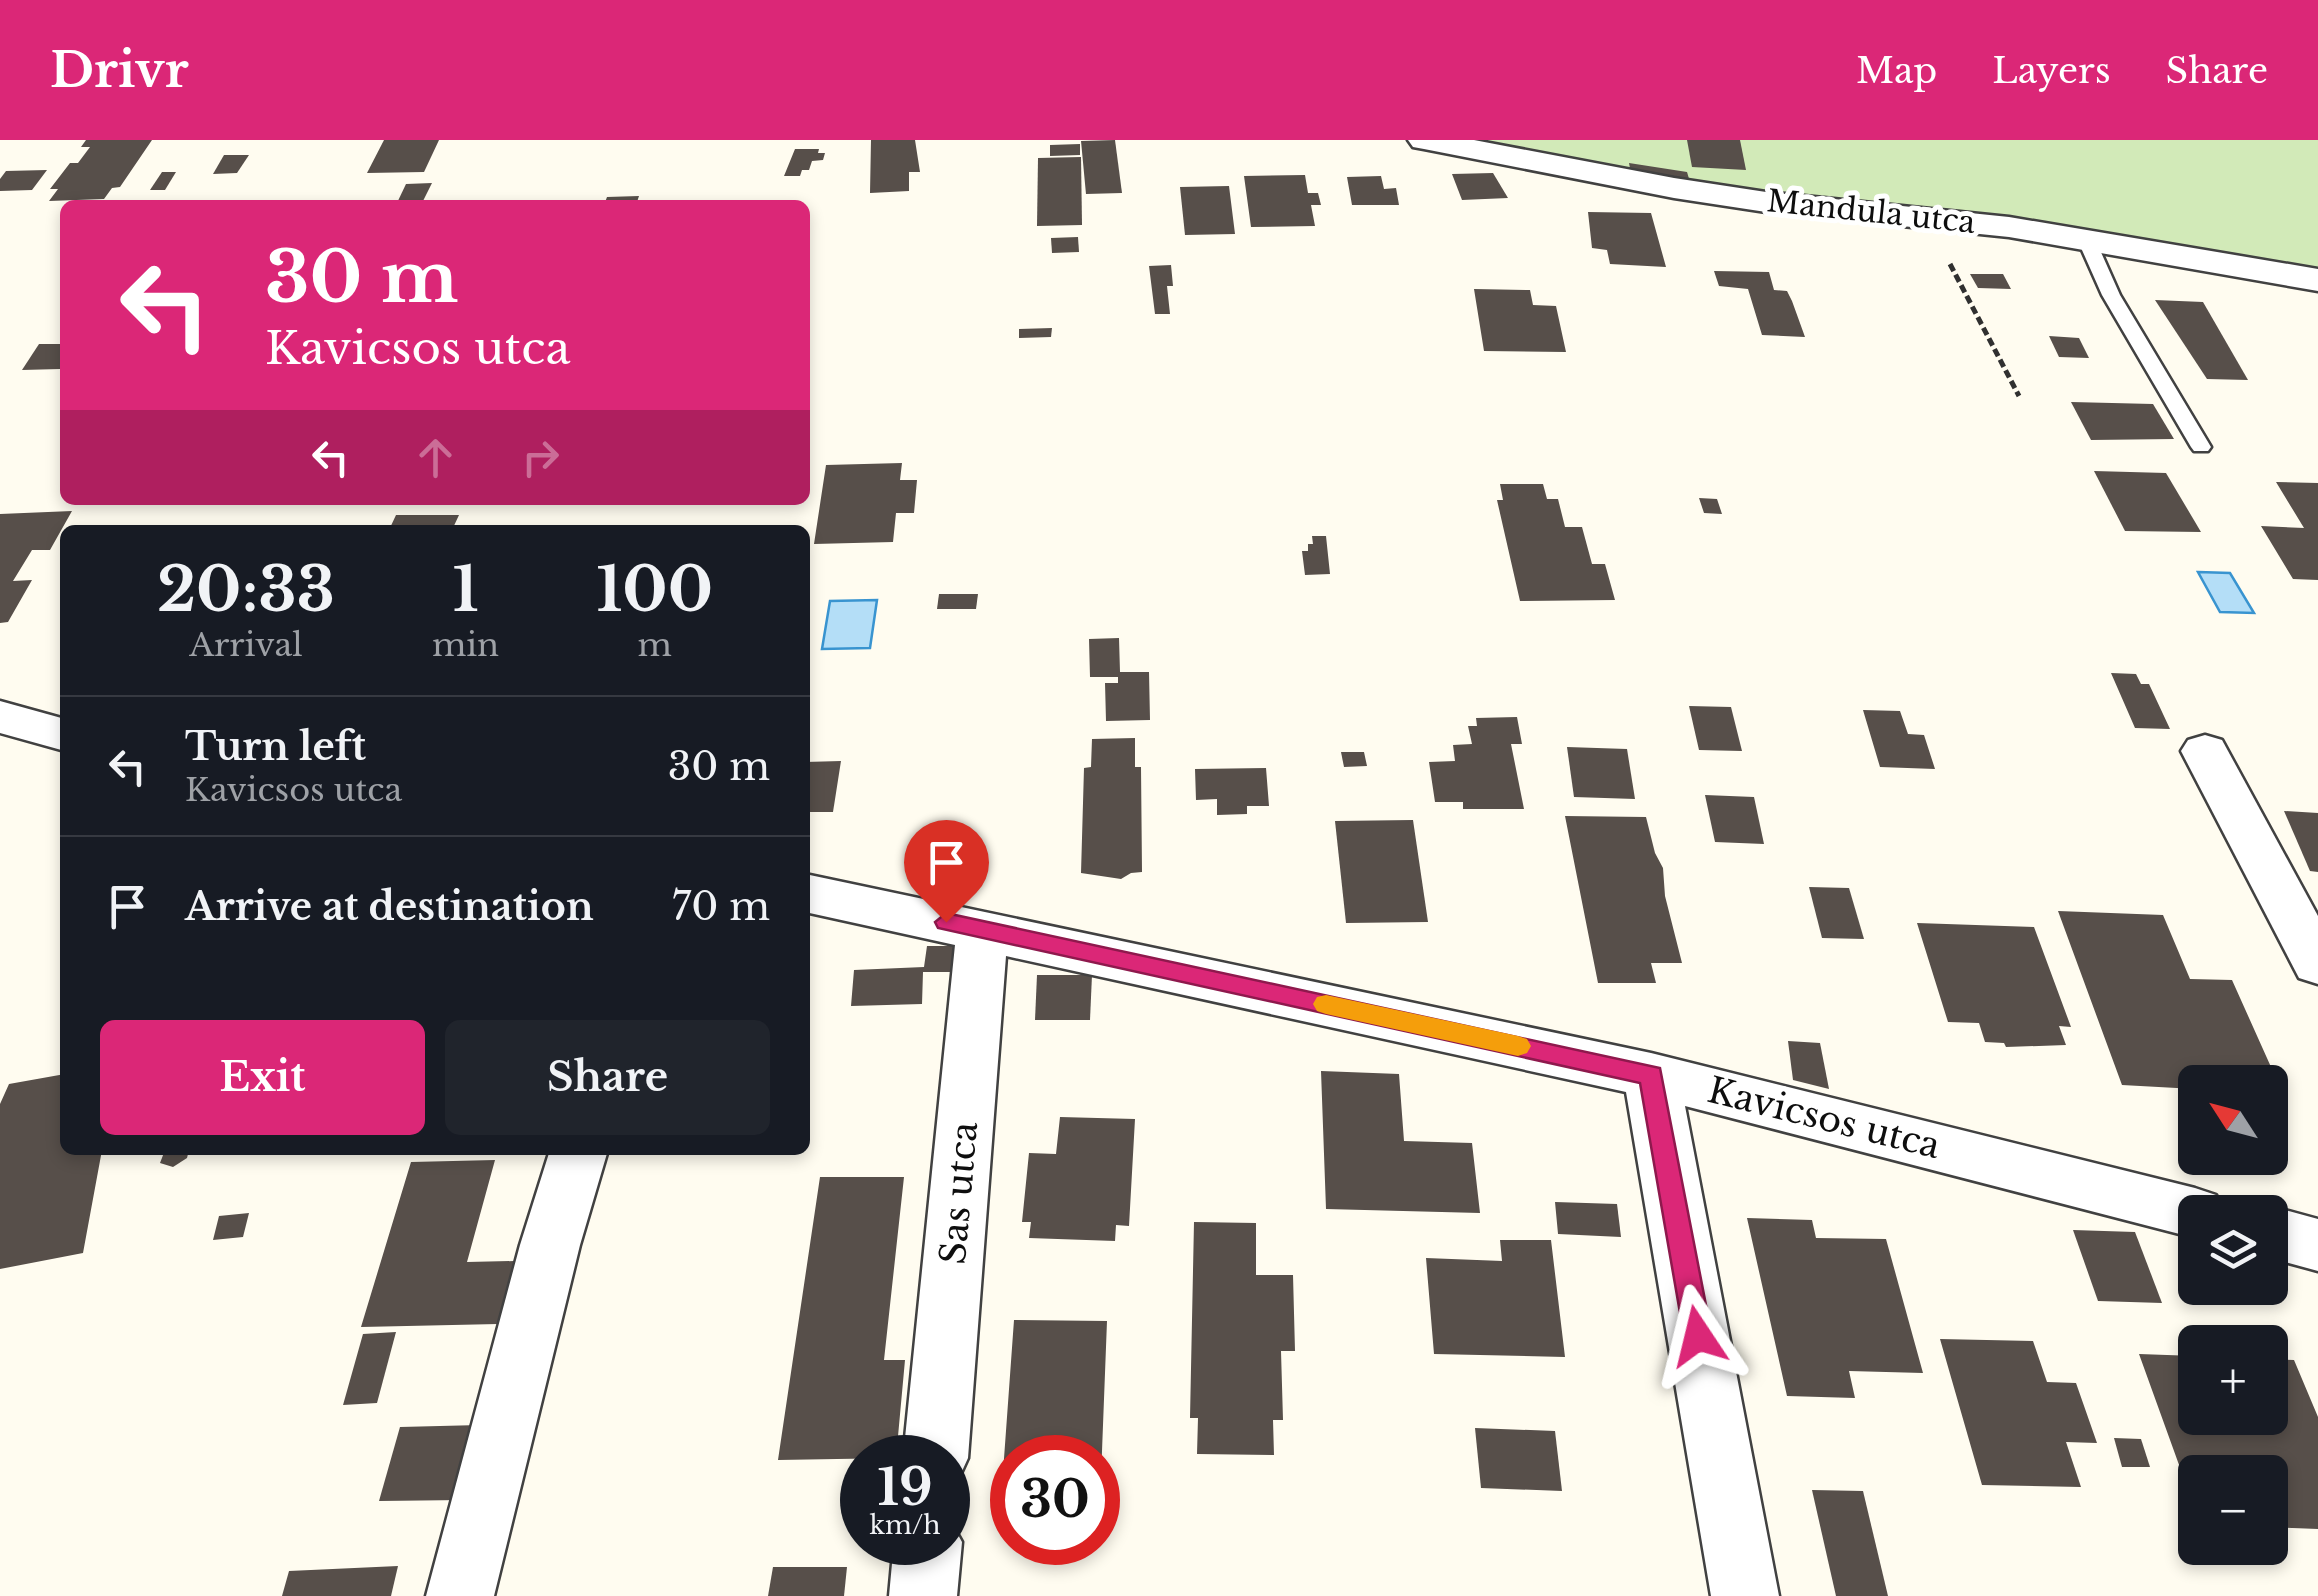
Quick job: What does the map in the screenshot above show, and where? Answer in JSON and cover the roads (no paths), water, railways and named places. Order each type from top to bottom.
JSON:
[{"type":"street","name":"Mandula utca","points":[[1424,140],[1711,194],[1925,217],[2318,280]]},
{"type":"street","points":[[0,718],[60,734]]},
{"type":"street","points":[[2206,751],[2318,964]]},
{"type":"street","name":"Kavicsos utca","points":[[810,894],[1652,1075],[2178,1209]]},
{"type":"street","name":"Sas utca","points":[[937,1435],[982,929]]},
{"type":"street","points":[[1652,1075],[1745,1596]]},
{"type":"street","points":[[460,1596],[550,1245],[577,1155]]},
{"type":"street","points":[[2288,1236],[2318,1244]]},
{"type":"street","points":[[923,1596],[926,1565]]},
{"type":"lane","points":[[2087,242],[2111,295],[2201,448]]},
{"type":"water","points":[[2198,572],[2230,573],[2254,613],[2220,612]]},
{"type":"water","points":[[877,600],[870,648],[822,649],[830,601]]}]
